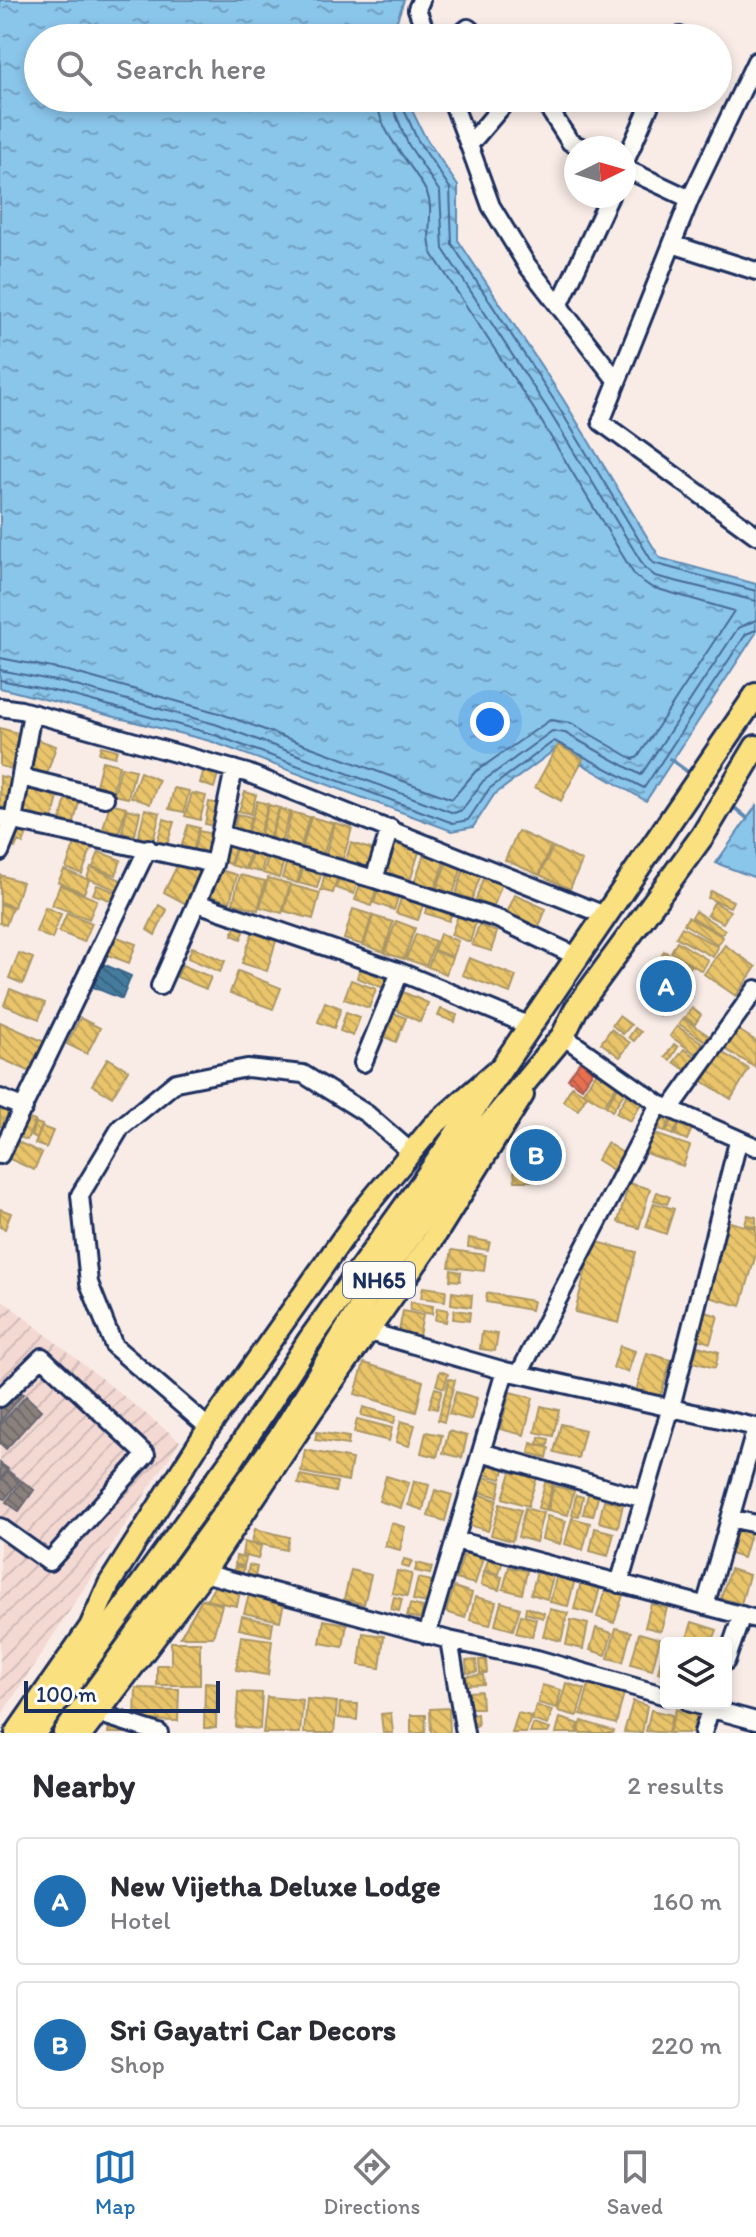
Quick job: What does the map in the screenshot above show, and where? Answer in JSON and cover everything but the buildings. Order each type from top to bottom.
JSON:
[{"type":"highway","name":"NH65","points":[[34,1733],[233,1458],[309,1341],[607,916],[756,695]]},
{"type":"highway","name":"NH65","points":[[65,1733],[282,1434],[365,1300],[480,1136],[563,1036],[576,1009],[703,835],[756,747]]},
{"type":"main road","points":[[83,1733],[204,1573],[432,1241],[563,1036]]},
{"type":"main road","points":[[16,1733],[90,1627],[109,1584],[209,1428],[360,1214],[411,1152],[465,1095],[500,1068]]},
{"type":"street","points":[[421,0],[417,9],[423,24]]},
{"type":"street","points":[[732,111],[756,61]]},
{"type":"street","points":[[456,112],[491,206],[527,265],[617,381]]},
{"type":"street","points":[[469,145],[497,112]]},
{"type":"street","points":[[551,112],[566,136]]},
{"type":"street","points":[[636,138],[647,112]]},
{"type":"street","points":[[732,112],[690,199],[601,422],[756,535]]},
{"type":"street","points":[[636,172],[690,199]]},
{"type":"street","points":[[559,306],[604,208]]},
{"type":"street","points":[[672,244],[756,271]]},
{"type":"street","points":[[0,707],[234,769],[607,916]]},
{"type":"street","points":[[0,852],[6,819],[21,777],[32,713]]},
{"type":"street","points":[[160,986],[200,904],[214,864],[234,769]]},
{"type":"street","points":[[21,777],[105,798]]},
{"type":"street","points":[[6,819],[214,864]]},
{"type":"street","points":[[374,879],[390,828]]},
{"type":"street","points":[[220,834],[498,919],[578,957]]},
{"type":"street","points":[[0,1155],[148,848]]},
{"type":"street","points":[[200,904],[400,972],[528,1025]]},
{"type":"street","points":[[363,1063],[400,972]]},
{"type":"street","points":[[427,1635],[481,1452],[512,1373],[664,1106],[756,989]]},
{"type":"street","points":[[563,1036],[664,1106],[738,1142],[756,1147]]},
{"type":"street","points":[[209,1428],[114,1346],[89,1283],[80,1195],[121,1127],[176,1082],[247,1068],[303,1074],[367,1114],[411,1152]]},
{"type":"street","points":[[0,1098],[24,1108]]},
{"type":"street","points":[[619,1584],[671,1407],[738,1142]]},
{"type":"street","points":[[369,1332],[512,1373],[756,1428],[705,1606]]},
{"type":"street","points":[[0,1398],[42,1357],[146,1455],[49,1562],[0,1527]]},
{"type":"street","points":[[481,1452],[644,1499]]},
{"type":"street","points":[[730,1518],[756,1524]]},
{"type":"street","points":[[455,1540],[749,1617],[732,1650]]},
{"type":"street","points":[[204,1573],[427,1635],[537,1659],[660,1694]]},
{"type":"street","points":[[449,1640],[465,1733]]},
{"type":"street","points":[[703,1733],[710,1709]]},
{"type":"street","points":[[720,1709],[756,1721]]},
{"type":"street","points":[[97,1713],[159,1733]]},
{"type":"shaded area","points":[[0,1298],[180,1441],[1,1716],[0,1716]]},
{"type":"water","points":[[0,0],[404,0],[396,24],[24,24],[24,112],[413,112],[424,135],[458,186],[458,240],[563,399],[660,558],[756,584],[756,633],[646,801],[556,749],[494,795],[473,827],[452,831],[210,741],[0,688]]},
{"type":"water","points":[[756,806],[756,878],[716,863]]},
{"type":"waterway","points":[[670,759],[692,775]]},
{"type":"waterway","points":[[731,805],[747,818]]},
{"type":"place","name":"New Vijetha Deluxe Lodge","points":[[666,986]]},
{"type":"place","name":"Sri Gayatri Car Decors","points":[[536,1155]]}]
